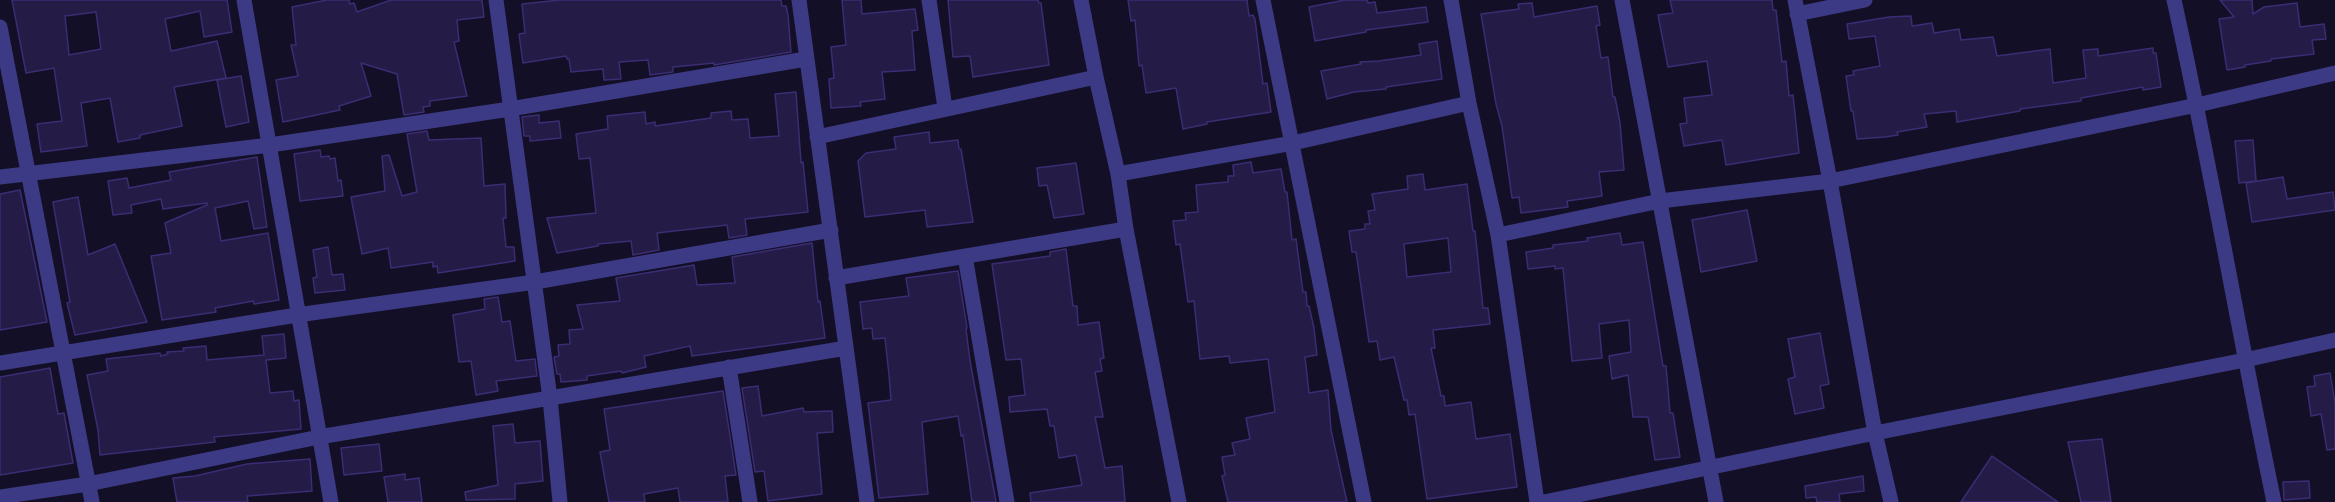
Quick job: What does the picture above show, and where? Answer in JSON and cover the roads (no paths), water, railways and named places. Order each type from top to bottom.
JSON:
[{"type":"street","points":[[244,0],[331,502]]},
{"type":"street","points":[[496,0],[550,398],[560,502]]},
{"type":"street","points":[[800,0],[806,59],[867,502]]},
{"type":"street","points":[[929,0],[945,108]]},
{"type":"street","points":[[1081,0],[1118,174],[1125,229],[1179,502]]},
{"type":"street","points":[[1263,0],[1364,502]]},
{"type":"street","points":[[1451,0],[1468,103],[1498,235],[1537,502]]},
{"type":"street","points":[[1622,0],[1716,502]]},
{"type":"street","points":[[1865,0],[1796,7],[1875,433],[1891,502]]},
{"type":"street","points":[[2174,0],[2197,105],[2274,502]]},
{"type":"street","points":[[0,27],[92,502]]},
{"type":"street","points":[[0,177],[270,145],[510,109],[806,59]]},
{"type":"street","points":[[1498,235],[1660,201],[1830,182],[2197,105],[2335,73]]},
{"type":"street","points":[[817,137],[1096,77]]},
{"type":"street","points":[[1118,174],[1293,143],[1468,103]]},
{"type":"street","points":[[836,278],[1125,229]]},
{"type":"street","points":[[0,363],[297,315],[535,282],[831,230]]},
{"type":"street","points":[[965,256],[1006,502]]},
{"type":"street","points":[[1544,502],[2335,340]]},
{"type":"street","points":[[0,497],[88,484],[319,437],[846,348]]},
{"type":"street","points":[[729,367],[750,502]]}]
